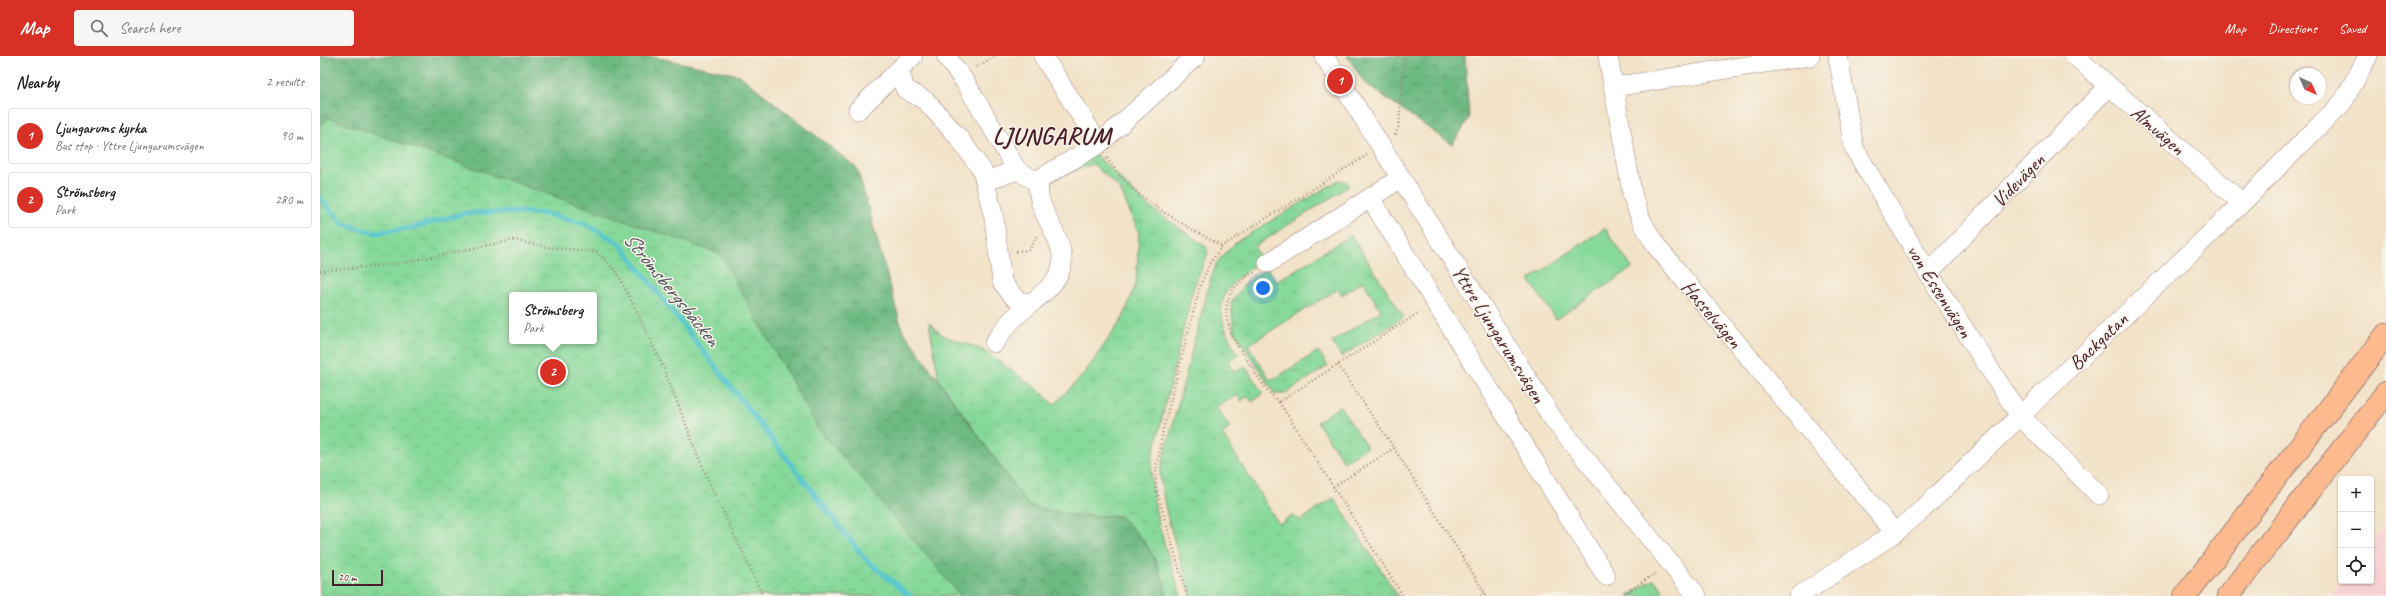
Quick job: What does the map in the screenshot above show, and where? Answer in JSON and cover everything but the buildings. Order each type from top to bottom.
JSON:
[{"type":"highway","points":[[2185,596],[2386,335]]},
{"type":"highway","points":[[2228,596],[2386,393]]},
{"type":"street","points":[[858,110],[912,56]]},
{"type":"street","points":[[946,56],[965,82],[1017,170],[1038,184]]},
{"type":"street","points":[[1043,56],[1099,144]]},
{"type":"street","points":[[994,343],[1015,317],[1057,276],[1062,267],[1061,252],[1039,196],[1038,184],[1041,178],[1099,144],[1196,56]]},
{"type":"street","name":"Yttre Ljungarumsvägen","points":[[1324,56],[1553,418],[1697,596]]},
{"type":"street","name":"Hasselvägen","points":[[1608,56],[1612,87],[1633,198],[1642,222],[1657,247],[1895,533]]},
{"type":"street","points":[[1612,87],[1810,56]]},
{"type":"street","name":"von Essenvägen","points":[[1838,56],[1854,148],[1928,273],[2020,416],[2099,495]]},
{"type":"street","name":"Almvägen","points":[[2075,56],[2108,87],[2242,202]]},
{"type":"street","name":"Backgatan","points":[[1799,596],[1895,533],[1923,510],[2242,202],[2343,102],[2368,56]]},
{"type":"street","points":[[899,70],[905,89],[926,101],[974,158],[986,181],[994,218],[1002,282],[1007,290],[1021,302],[1031,303]]},
{"type":"street","name":"Videvägen","points":[[1928,273],[2108,87]]},
{"type":"street","points":[[986,181],[1017,170]]},
{"type":"street","points":[[1268,263],[1401,178]]},
{"type":"street","points":[[1370,198],[1606,576]]},
{"type":"path","points":[[1187,596],[1156,488],[1156,469],[1163,430],[1200,286],[1209,265],[1222,246],[1393,139],[1399,126],[1404,56]]},
{"type":"path","points":[[1099,144],[1112,166],[1139,193],[1162,211],[1222,246]]},
{"type":"path","points":[[1000,265],[1014,264],[1013,252],[1029,250],[1048,219]]},
{"type":"path","points":[[320,271],[398,264],[513,240],[546,247],[597,252],[616,271],[640,318],[664,369],[707,478],[763,596]]},
{"type":"path","points":[[1268,263],[1236,286],[1226,302],[1226,319],[1231,334],[1268,392],[1279,402],[1403,596]]},
{"type":"path","points":[[1279,402],[1435,302]]},
{"type":"path","points":[[1338,364],[1394,448],[1487,596]]},
{"type":"path","points":[[1333,487],[1394,448]]},
{"type":"path","points":[[1621,596],[1658,572]]},
{"type":"path","points":[[1480,596],[1485,593]]},
{"type":"shaded area","points":[[2386,526],[2386,596],[2331,596],[2341,584],[2374,584],[2374,541]]},
{"type":"green space","points":[[320,56],[649,56],[739,75],[857,168],[902,329],[1028,505],[1071,515],[1120,516],[1145,543],[1151,552],[1160,571],[1167,596],[759,596],[593,262],[320,282]]},
{"type":"green space","points":[[1347,56],[1465,56],[1469,118],[1452,145],[1364,82]]},
{"type":"green space","points":[[329,118],[720,254],[818,428],[961,596],[320,596],[320,124]]},
{"type":"green space","points":[[1095,154],[1147,205],[1206,247],[1208,253],[1193,289],[1152,460],[1153,494],[1156,512],[1181,596],[1167,596],[1160,571],[1151,552],[1145,543],[1120,516],[1071,515],[1028,506],[939,380],[929,322],[942,335],[983,350],[1040,391],[1054,405],[1084,374],[1123,318],[1136,284],[1139,233],[1120,189],[1093,164],[1063,175],[1047,186],[1044,186]]},
{"type":"green space","points":[[1339,180],[1347,182],[1349,186],[1254,247],[1262,260],[1247,270],[1228,290],[1223,301],[1222,312],[1229,338],[1238,354],[1228,361],[1235,372],[1245,366],[1263,394],[1252,402],[1248,396],[1241,401],[1238,395],[1216,407],[1230,428],[1222,434],[1279,524],[1292,516],[1301,520],[1334,498],[1398,596],[1192,596],[1168,519],[1160,473],[1212,274],[1218,261],[1236,242]]},
{"type":"green space","points":[[1605,228],[1632,268],[1556,319],[1529,280]]},
{"type":"green space","points":[[1351,235],[1404,317],[1341,357],[1332,342],[1381,311],[1363,281],[1342,295],[1338,289],[1248,345],[1271,381],[1318,351],[1328,366],[1284,394],[1275,394],[1234,331],[1231,303],[1244,285],[1267,268],[1276,282]]},
{"type":"green space","points":[[1340,406],[1367,447],[1344,462],[1317,422]]},
{"type":"green space","points":[[1654,579],[1667,596],[1628,596]]},
{"type":"waterway","name":"Strömsbergsbäcken","points":[[320,198],[343,224],[375,233],[415,227],[466,213],[519,212],[546,214],[586,224],[619,243],[865,559],[910,596]]},
{"type":"place","name":"Ljungarums kyrka","points":[[1340,81]]},
{"type":"place","name":"Strömsberg","points":[[553,372]]},
{"type":"district","name":"LJUNGARUM","points":[[1052,136]]}]
